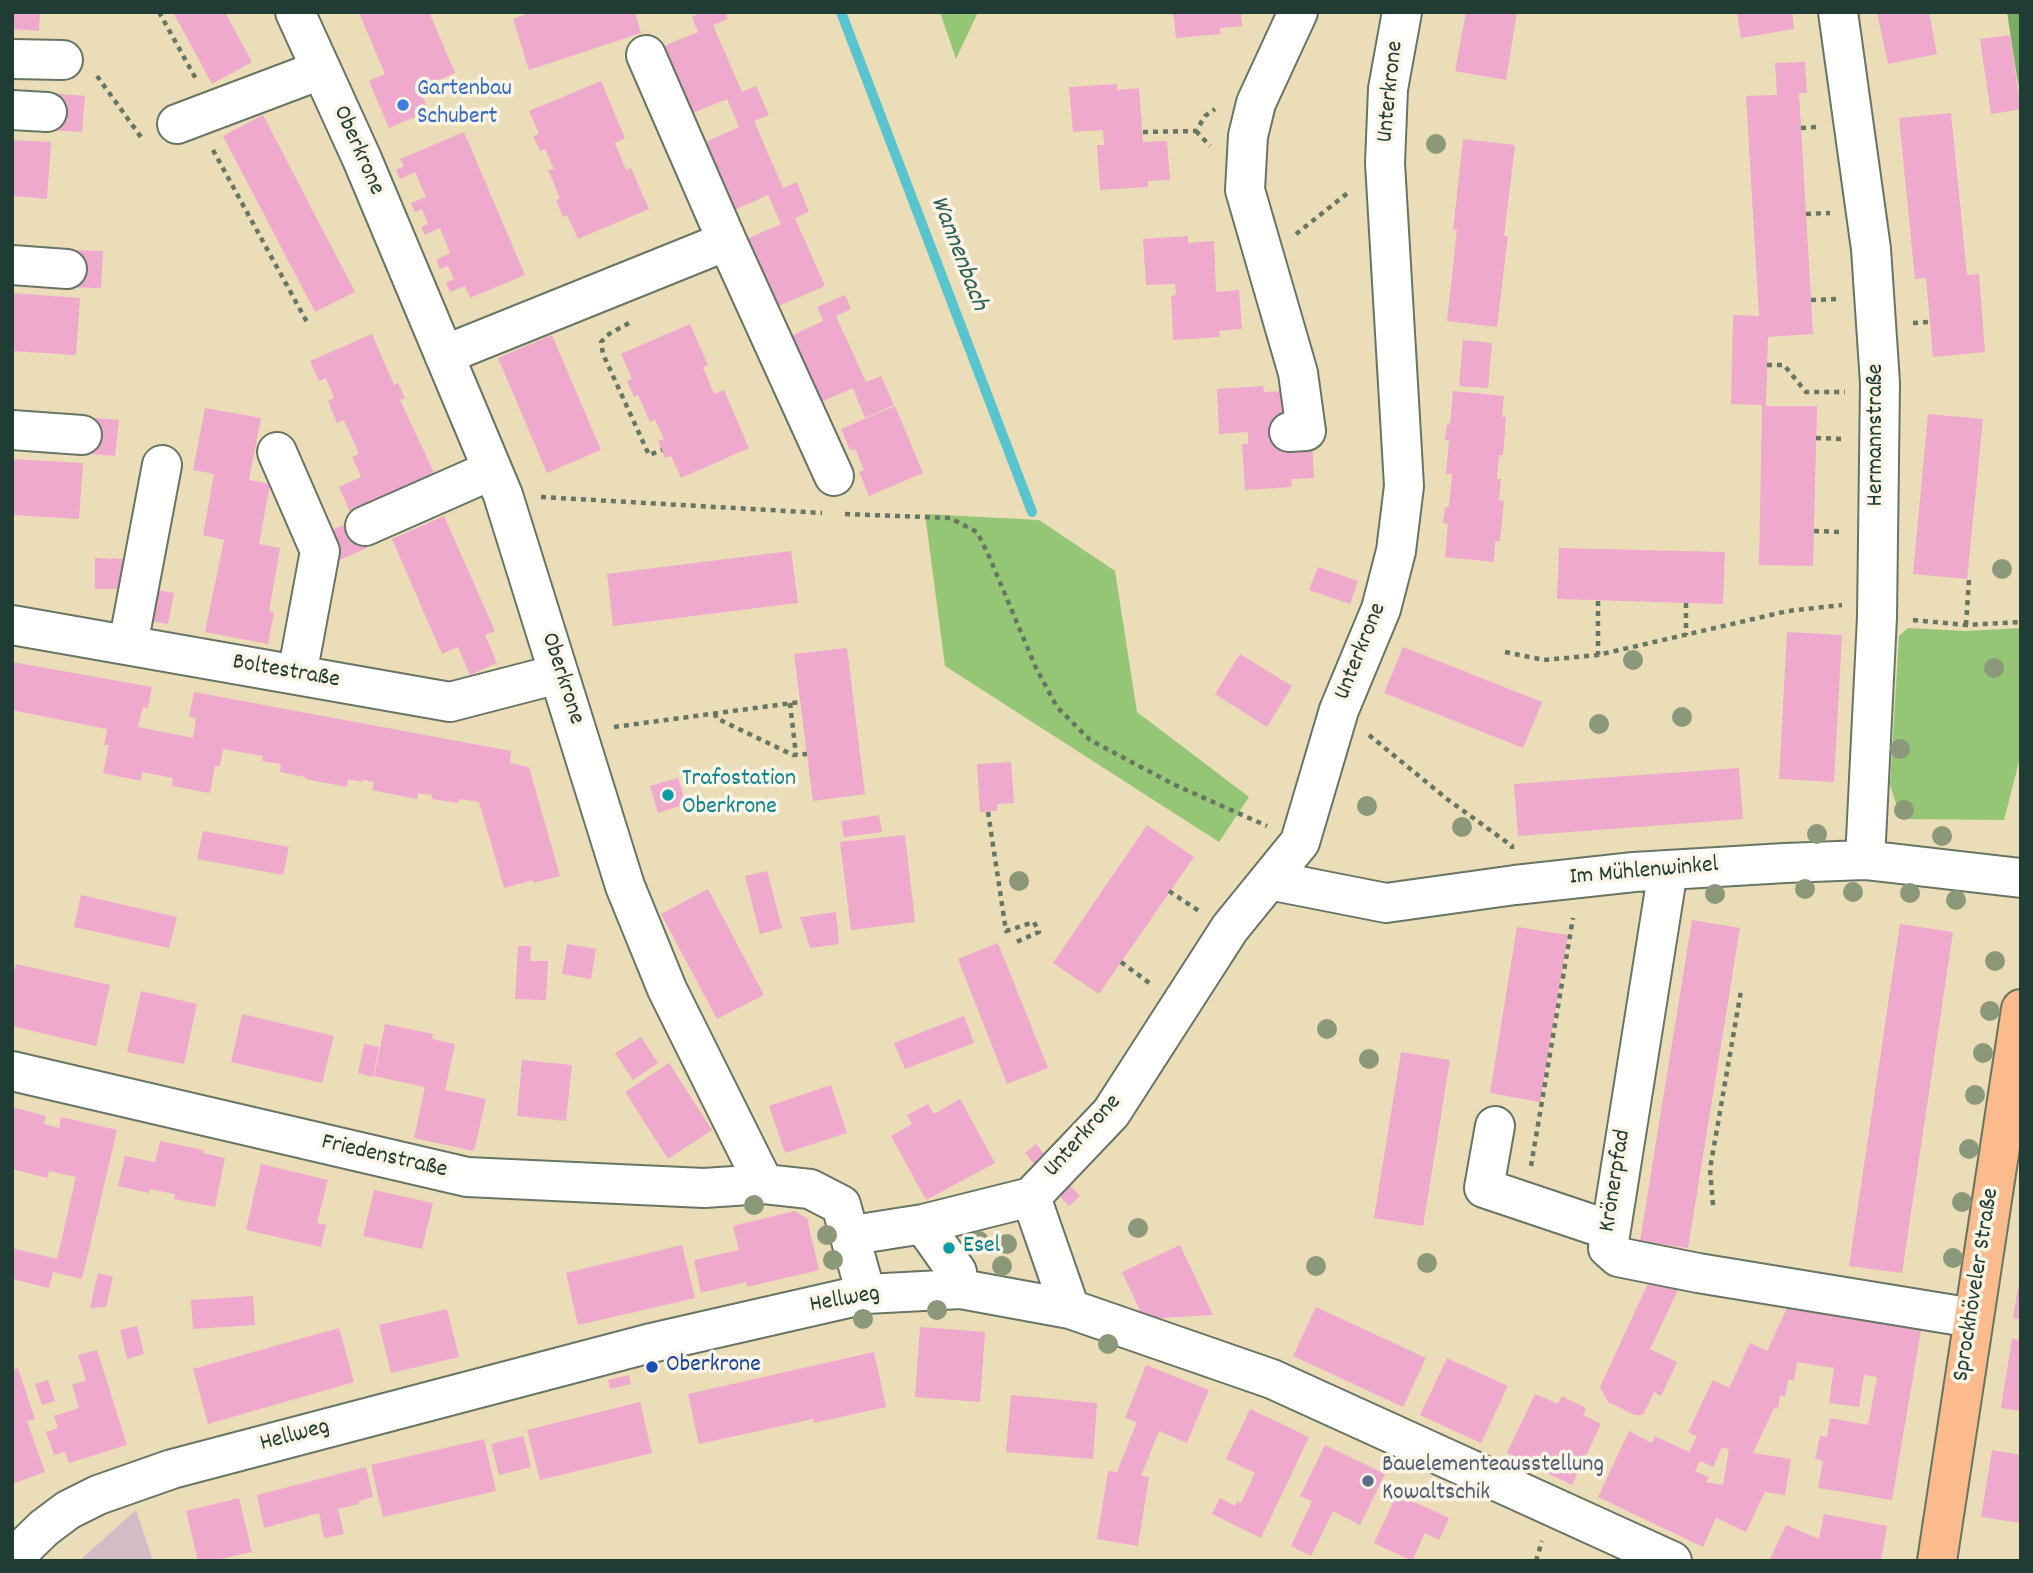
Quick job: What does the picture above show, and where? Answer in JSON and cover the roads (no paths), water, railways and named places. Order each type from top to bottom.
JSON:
[{"type":"main road","name":"Sprockhöveler Straße","points":[[1937,1561],[2021,1009]]},
{"type":"street","name":"Oberkrone","points":[[295,12],[362,159],[498,482],[625,886],[667,989],[764,1184]]},
{"type":"street","points":[[1289,432],[1306,431],[1298,373],[1245,190],[1248,136],[1256,103],[1298,12]]},
{"type":"street","name":"Unterkrone","points":[[866,1233],[923,1224],[1031,1198],[1111,1113],[1230,928],[1300,842],[1339,710],[1381,609],[1396,551],[1404,486],[1385,163],[1388,89],[1402,12]]},
{"type":"street","name":"Hermannstraße","points":[[1838,12],[1871,249],[1880,392],[1878,610],[1865,860]]},
{"type":"street","points":[[646,55],[835,495]]},
{"type":"street","points":[[12,60],[63,60]]},
{"type":"street","points":[[195,117],[320,70]]},
{"type":"street","points":[[440,345],[619,284],[727,241]]},
{"type":"street","points":[[12,265],[67,269]]},
{"type":"street","points":[[440,345],[560,287]]},
{"type":"street","points":[[12,430],[82,435]]},
{"type":"street","points":[[277,452],[320,551],[296,675]]},
{"type":"street","points":[[128,645],[162,465]]},
{"type":"street","points":[[365,526],[498,482]]},
{"type":"street","name":"Boltestraße","points":[[12,625],[450,702],[558,674]]},
{"type":"street","name":"Im Mühlenwinkel","points":[[1269,880],[1386,903],[1515,885],[1668,870],[1865,860],[2021,878]]},
{"type":"street","name":"Krönerpfad","points":[[1668,870],[1608,1248],[1618,1257],[1710,1275],[1973,1318]]},
{"type":"street","name":"Friedenstraße","points":[[12,1071],[467,1177],[704,1188],[764,1184]]},
{"type":"street","points":[[1496,1126],[1484,1188],[1609,1230]]},
{"type":"street","points":[[764,1184],[810,1189],[841,1205],[866,1294]]},
{"type":"street","name":"Unterkrone","points":[[1031,1198],[1070,1309]]},
{"type":"street","points":[[923,1224],[957,1272]]},
{"type":"street","name":"Hellweg","points":[[12,1559],[27,1543],[68,1510],[98,1495],[172,1469],[647,1344],[866,1294],[961,1289],[1070,1309],[1272,1379],[1671,1561]]},
{"type":"waterway","name":"Wannenbach","points":[[841,12],[1032,512]]},
{"type":"place","name":"Gartenbau Schubert","points":[[403,105]]},
{"type":"place","name":"Trafostation Oberkrone","points":[[668,795]]},
{"type":"place","name":"Esel","points":[[949,1248]]},
{"type":"place","name":"Oberkrone","points":[[652,1367]]},
{"type":"place","name":"Bauelementeausstellung Kowaltschik","points":[[1368,1481]]}]
